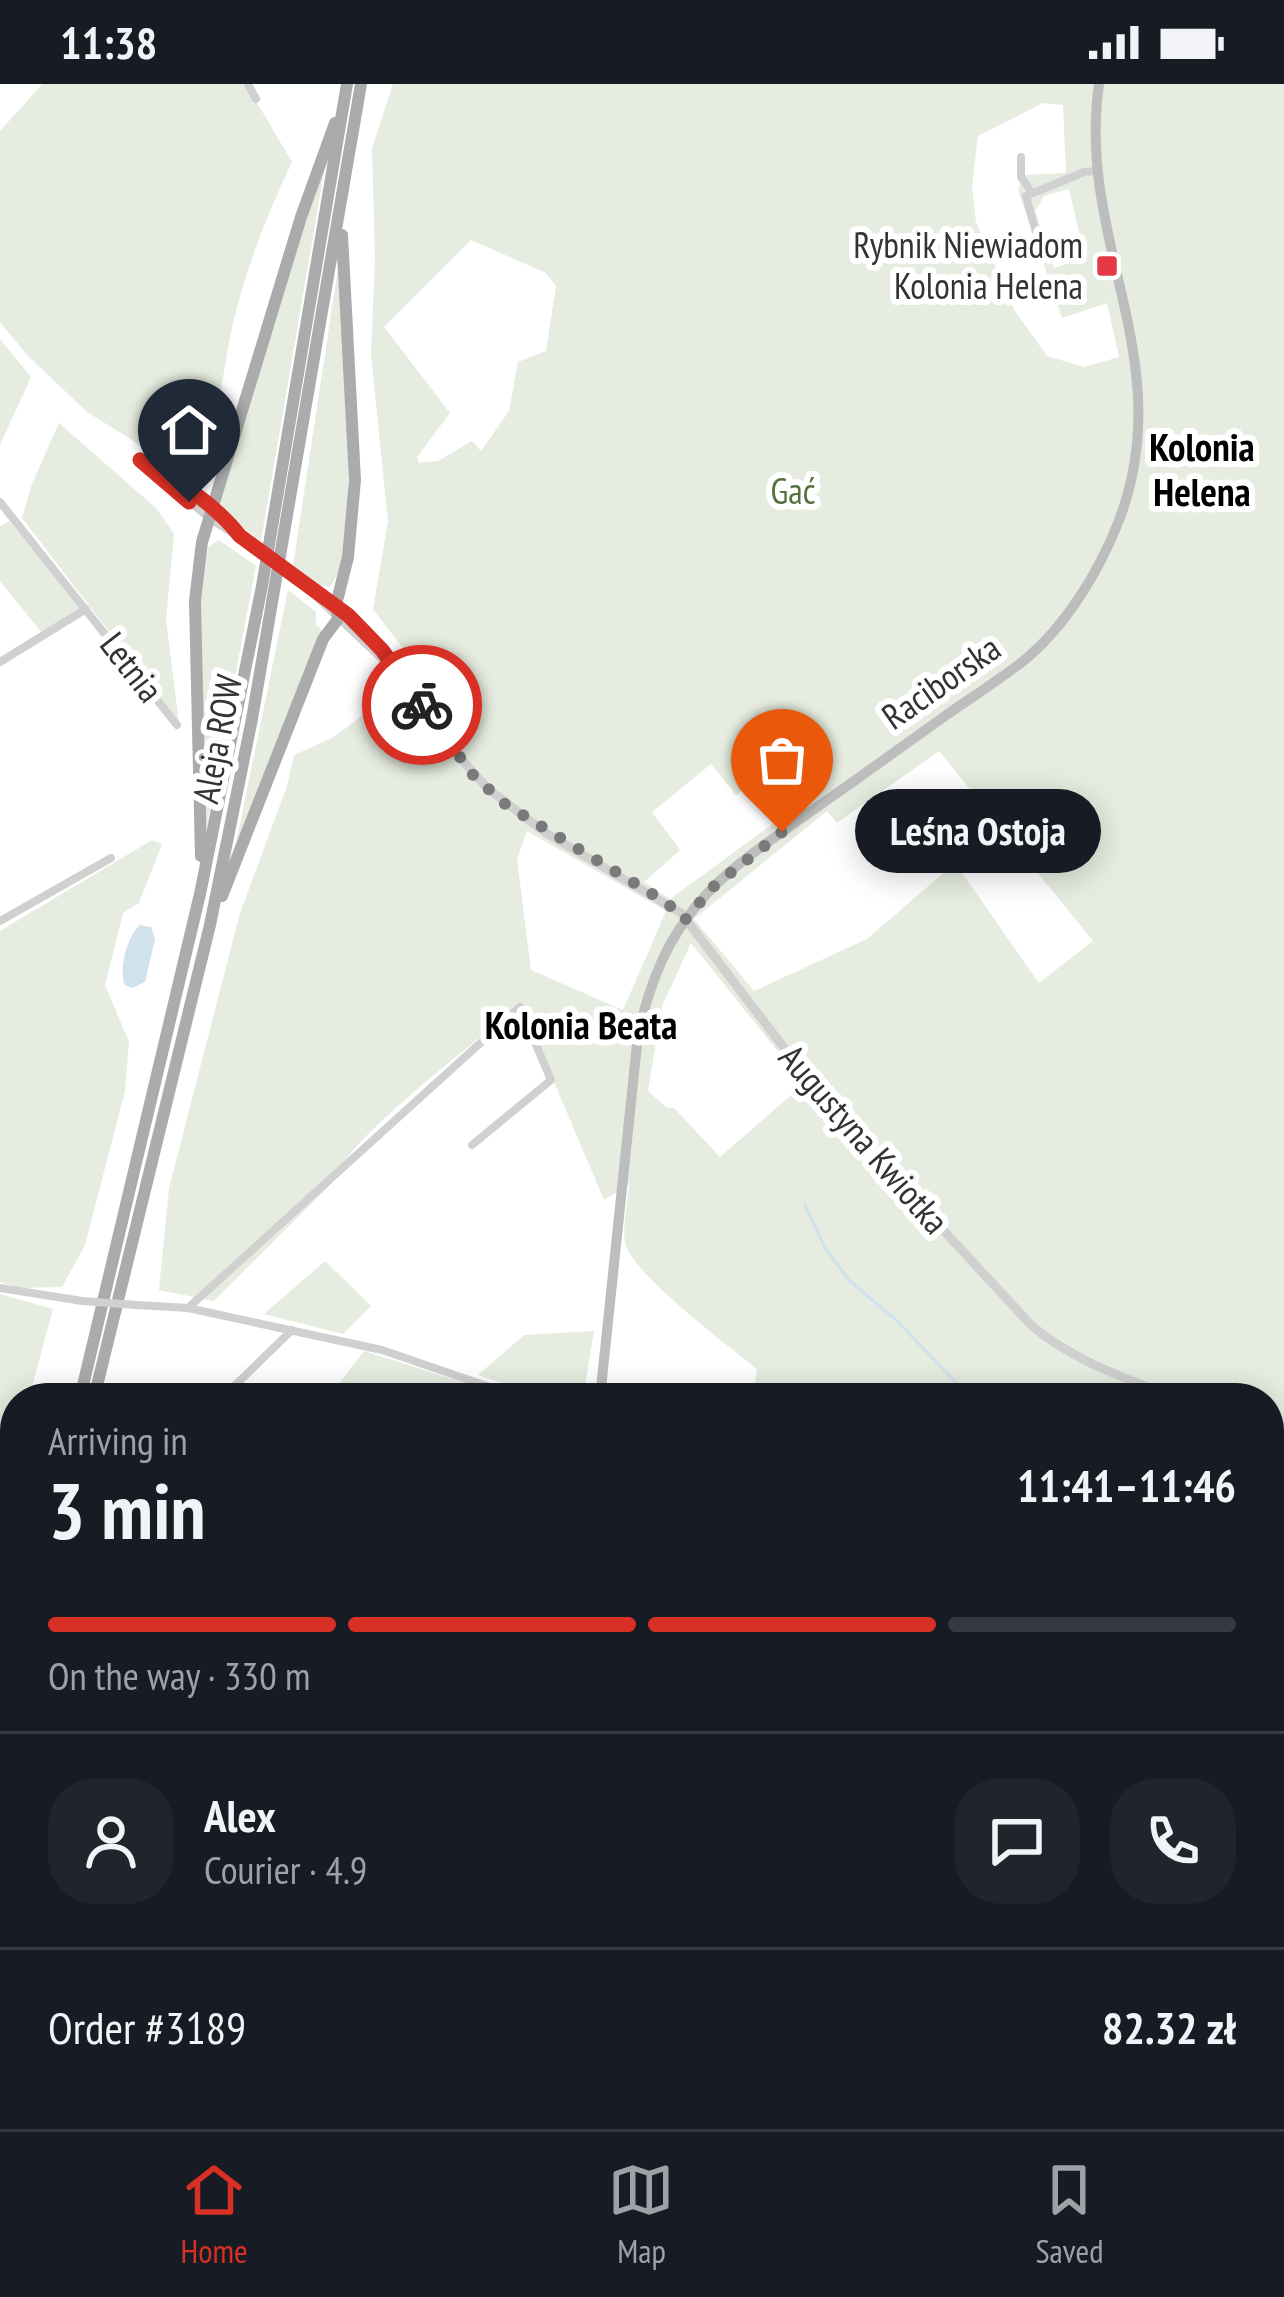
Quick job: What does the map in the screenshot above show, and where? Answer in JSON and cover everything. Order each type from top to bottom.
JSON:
[{"type":"main road","name":"Aleja ROW","points":[[98,1383],[210,925],[260,678],[361,84]]},
{"type":"main road","name":"Raciborska","points":[[602,1383],[638,1035],[656,970],[685,920],[713,887],[757,850],[1029,656],[1073,605],[1117,524],[1136,466],[1140,403],[1133,338],[1100,205],[1095,121],[1100,84]]},
{"type":"main road","name":"Aleja ROW","points":[[84,1383],[200,894],[262,586],[346,89]]},
{"type":"main road","points":[[200,894],[195,601],[200,557],[301,217],[346,89]]},
{"type":"main road","points":[[210,925],[337,612],[348,557],[355,480],[340,213]]},
{"type":"street","points":[[248,84],[256,99]]},
{"type":"street","points":[[1021,157],[1021,176],[1032,193]]},
{"type":"street","points":[[1040,247],[1026,196],[1096,171]]},
{"type":"street","points":[[140,460],[169,476],[211,513],[140,460]]},
{"type":"street","name":"Letnia","points":[[0,502],[177,725]]},
{"type":"street","name":"Augustyna Kwiotka","points":[[211,513],[337,612],[392,667],[488,790],[546,833],[667,903],[685,920],[830,1108],[1032,1326],[1058,1347],[1141,1383]]},
{"type":"street","name":"Letnia","points":[[0,662],[86,608]]},
{"type":"street","points":[[0,921],[111,859]]},
{"type":"street","points":[[188,1308],[520,1007],[551,1080],[472,1145]]},
{"type":"street","points":[[0,1288],[82,1301],[188,1308],[382,1350],[476,1383]]},
{"type":"street","points":[[238,1383],[292,1329]]},
{"type":"green space","points":[[42,84],[246,84],[292,162],[245,279],[215,417],[193,470],[143,447],[87,412],[0,322],[0,131]]},
{"type":"green space","name":"Gać","points":[[393,84],[1284,84],[1284,1383],[755,1383],[757,1369],[684,1309],[632,1256],[624,1236],[629,1185],[604,1200],[521,1004],[360,1142],[332,1183],[214,1301],[159,1290],[169,1188],[240,913],[294,755],[334,737],[420,671],[373,609],[388,521],[371,355],[372,148]],"holes":[[[1043,103],[1063,105],[1066,173],[1024,175],[1018,190],[1062,318],[1107,303],[1119,357],[1084,367],[1047,356],[1015,311],[976,222],[972,186],[978,136]],[[1069,189],[1085,258],[1054,268],[1035,211],[1044,196]],[[471,240],[546,273],[556,286],[546,351],[518,362],[509,411],[481,451],[472,441],[438,461],[419,463],[417,457],[450,413],[384,327]],[[939,751],[1093,941],[1039,983],[955,863],[867,939],[754,991],[694,919],[827,811],[837,823]],[[711,764],[736,795],[761,776],[785,815],[670,899],[644,882],[680,850],[652,812]],[[527,831],[666,911],[623,1010],[531,970],[517,859]],[[691,943],[804,1084],[720,1157],[674,1108],[667,1108],[648,1091],[662,1006]]]},
{"type":"green space","points":[[328,149],[261,541],[218,508]]},
{"type":"green space","points":[[338,268],[348,487],[340,567],[329,587],[318,585],[293,566]]},
{"type":"green space","points":[[0,339],[31,377],[0,445]]},
{"type":"green space","points":[[59,423],[157,509],[174,534],[166,619],[179,723],[22,518]]},
{"type":"green space","points":[[9,521],[81,607],[42,633],[0,581],[0,526]]},
{"type":"green space","points":[[219,540],[256,566],[206,830],[201,602],[208,547]]},
{"type":"green space","points":[[288,590],[316,612],[316,625],[322,630],[232,863]]},
{"type":"green space","points":[[152,840],[162,844],[139,903],[123,913],[105,985],[129,1042],[125,1091],[85,1245],[62,1287],[18,1288],[0,1282],[0,931]]},
{"type":"green space","points":[[325,1261],[371,1306],[343,1334],[264,1314]]},
{"type":"green space","points":[[0,1294],[53,1309],[33,1383],[0,1383]]},
{"type":"green space","points":[[594,1331],[585,1383],[502,1383],[478,1375],[524,1335]]},
{"type":"green space","points":[[364,1351],[462,1382],[461,1383],[339,1383]]},
{"type":"water","points":[[140,925],[151,927],[155,939],[145,982],[132,988],[125,985],[123,962]]},
{"type":"waterway","points":[[805,1205],[826,1250],[850,1281],[896,1320],[957,1383]]},
{"type":"way so far","points":[[422,705],[473,775],[505,804],[667,903],[685,920],[713,887],[782,832]]},
{"type":"place","name":"Rybnik Niewiadom Kolonia Helena","points":[[1107,266]]},
{"type":"place","name":"Leśna Ostoja","points":[[782,832]]},
{"type":"district","name":"Kolonia Helena","points":[[1202,470]]},
{"type":"district","name":"Kolonia Beata","points":[[581,1025]]},
{"type":"route","points":[[189,502],[140,460],[226,518],[240,536],[348,615],[382,650],[422,705]]}]
